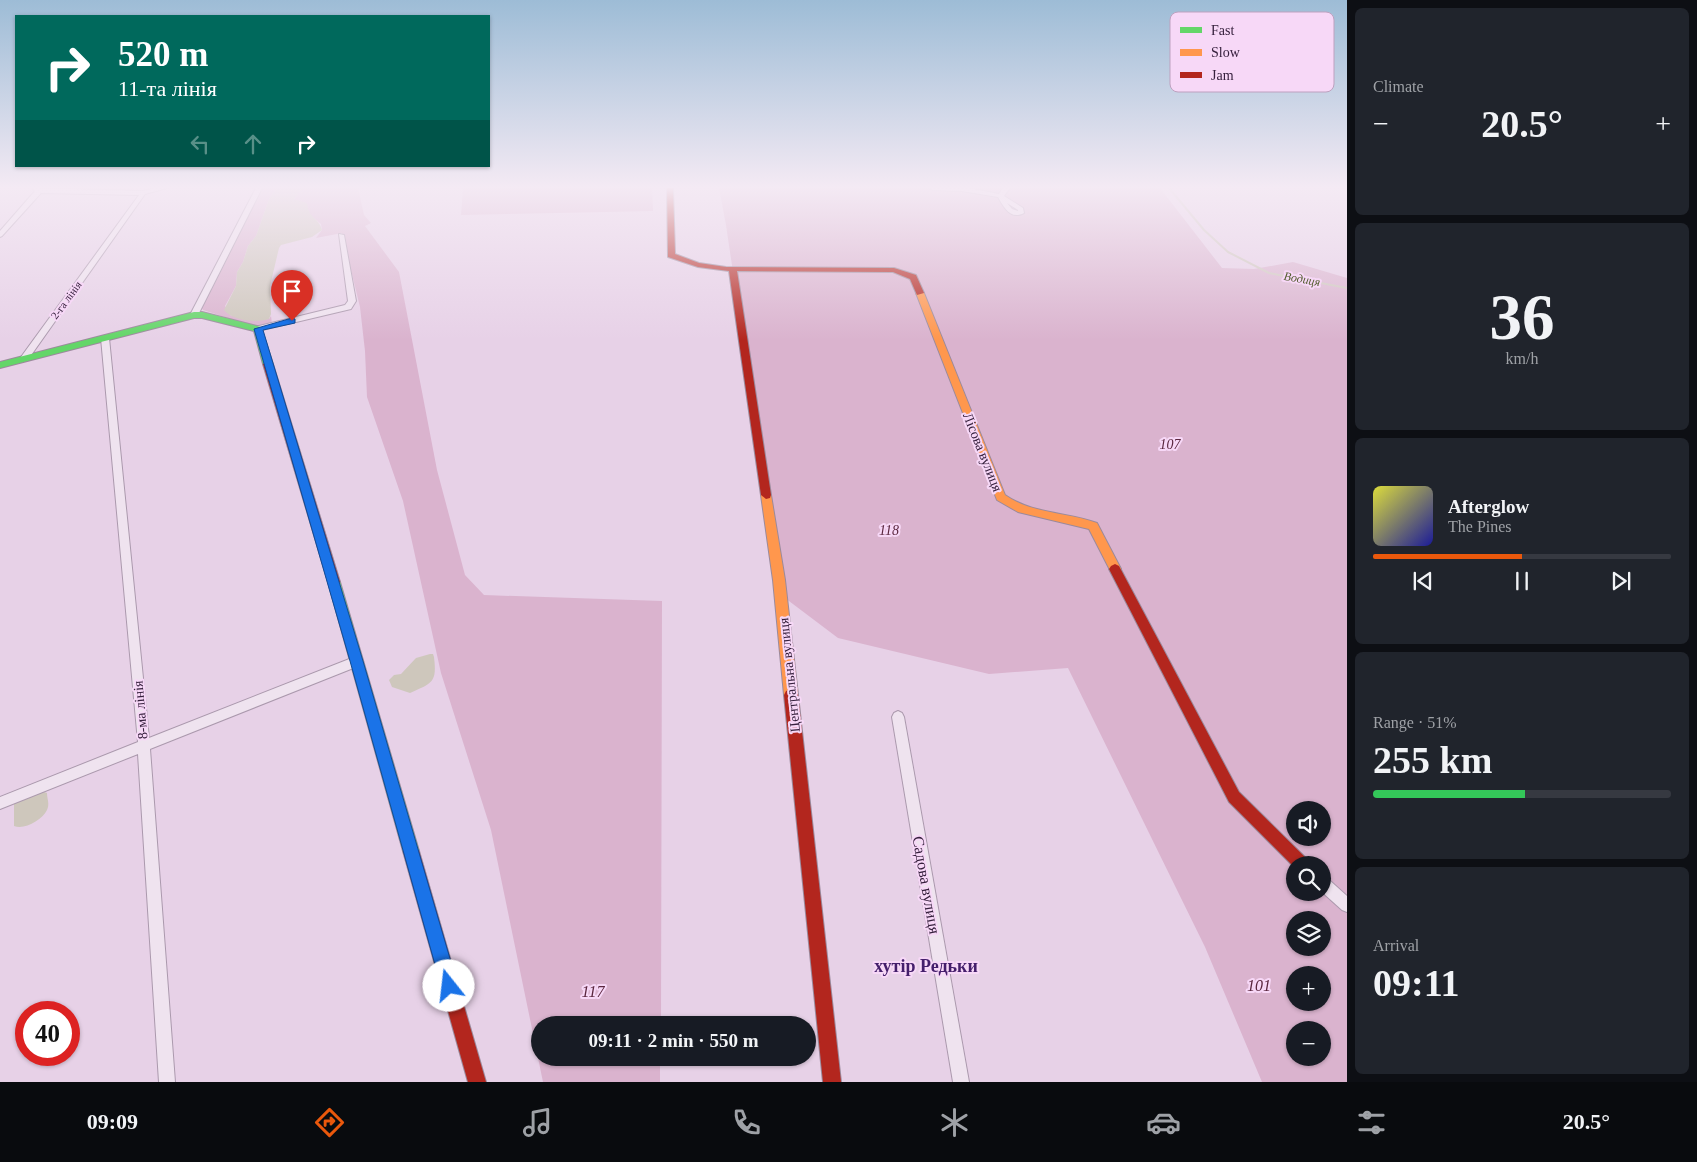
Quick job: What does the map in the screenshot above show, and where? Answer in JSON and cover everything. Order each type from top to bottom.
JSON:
[{"type":"street","name":"2-га лінія","points":[[24,358],[111,238]]},
{"type":"street","points":[[194,315],[233,238]]},
{"type":"street","points":[[0,365],[194,315],[206,314],[245,327],[258,329],[348,308],[352,301],[342,238]]},
{"type":"street","name":"Лісова вулиця","points":[[671,238],[671,255],[705,267],[733,269],[894,270],[913,277],[1002,497],[1006,503],[1025,511],[1078,518],[1093,526],[1234,797],[1294,856]]},
{"type":"street","name":"Центральна вулиця","points":[[733,269],[779,580],[832,1082]]},
{"type":"street","points":[[258,329],[477,1082]]},
{"type":"street","name":"8-ма лінія","points":[[106,338],[144,746],[167,1082]]},
{"type":"street","points":[[0,803],[356,661]]},
{"type":"street","name":"Садова вулиця","points":[[898,717],[961,1082]]},
{"type":"street","points":[[1331,891],[1347,905]]},
{"type":"green space","points":[[236,238],[254,238],[248,246],[243,262],[237,272],[236,286],[225,306],[230,315],[248,320],[269,319],[271,316],[272,324],[253,326],[203,310],[201,307]]},
{"type":"green space","name":"117","points":[[343,238],[374,238],[399,272],[437,470],[465,575],[484,595],[662,601],[661,1016],[531,1016],[531,1024],[491,830],[441,673],[403,501],[367,397],[365,351],[360,307]]},
{"type":"green space","name":"107","points":[[728,238],[1199,238],[1222,268],[1254,269],[1293,262],[1347,278],[1347,1082],[1262,1082],[1205,947],[1068,668],[989,674],[838,638],[781,595]]},
{"type":"green space","points":[[540,1066],[660,1066],[660,1082],[543,1082]]},
{"type":"shaded area","points":[[254,238],[306,238],[281,245],[279,248],[270,286],[271,314],[269,319],[252,321],[239,319],[224,310],[236,286],[237,272],[243,262],[248,246]]},
{"type":"shaded area","points":[[433,654],[434,657],[435,672],[432,681],[410,693],[392,687],[389,680],[394,675],[401,674],[416,658]]},
{"type":"shaded area","points":[[44,792],[47,793],[48,804],[45,814],[37,821],[23,827],[14,826],[14,804]]},
{"type":"waterway","name":"Водиця","points":[[1213,238],[1228,252],[1269,273],[1347,288]]},
{"type":"traffic: fast","points":[[0,365],[194,315],[202,315],[258,329],[268,364]]},
{"type":"traffic: fast","points":[[334,582],[411,851]]},
{"type":"traffic: slow","points":[[920,293],[1001,497],[1011,504],[1034,513],[1070,519],[1093,526],[1115,569]]},
{"type":"traffic: slow","points":[[766,495],[779,580],[791,695]]},
{"type":"traffic: jam","points":[[671,238],[671,255],[698,265],[726,269],[894,270],[913,277],[920,293]]},
{"type":"traffic: jam","points":[[733,269],[766,495]]},
{"type":"traffic: jam","points":[[268,364],[334,582]]},
{"type":"traffic: jam","points":[[1115,569],[1234,797],[1294,856]]},
{"type":"traffic: jam","points":[[791,695],[832,1082]]},
{"type":"traffic: jam","points":[[411,851],[477,1082]]},
{"type":"district","name":"хутір Редьки","points":[[926,966]]},
{"type":"route","points":[[292,321],[258,329],[449,986]]},
{"type":"park label","name":"118","points":[[889,530]]},
{"type":"park label","name":"101","points":[[1259,985]]}]
